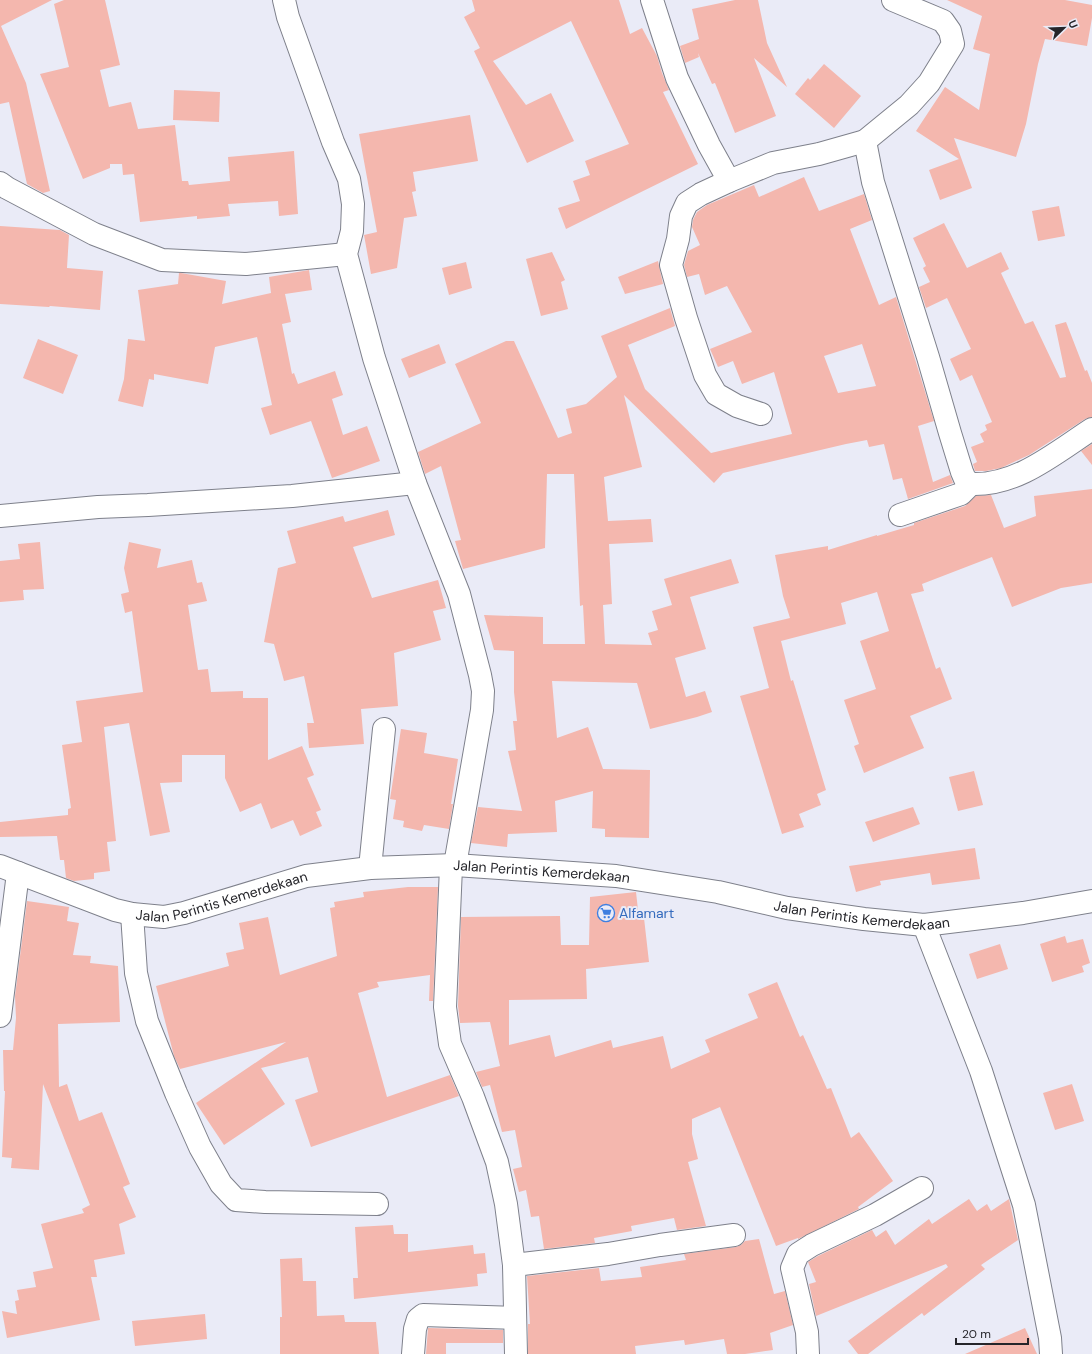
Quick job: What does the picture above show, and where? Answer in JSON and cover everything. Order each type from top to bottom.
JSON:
[{"type":"street","points":[[284,0],[288,16],[333,142],[349,179],[353,204],[352,231],[346,254],[374,358],[415,483],[459,594],[483,691],[482,710],[476,748],[453,866],[445,1007],[450,1044],[473,1097],[496,1162],[506,1204],[514,1265],[516,1354]]},
{"type":"street","points":[[652,0],[677,78],[709,145],[729,181]]},
{"type":"street","points":[[761,414],[737,406],[716,394],[705,375],[686,318],[672,265],[678,239],[681,216],[687,203],[701,194],[773,163],[819,154],[865,142],[909,105],[928,83],[953,44],[950,31],[943,21],[893,0]]},
{"type":"street","points":[[865,142],[873,182],[965,479],[971,484],[983,485],[1023,474],[1092,429]]},
{"type":"street","points":[[0,183],[94,234],[162,260],[246,264],[346,254]]},
{"type":"street","points":[[0,516],[98,507],[292,496],[415,483]]},
{"type":"street","points":[[900,515],[961,494],[971,484]]},
{"type":"street","points":[[370,868],[384,729]]},
{"type":"street","name":"Jalan Perintis Kemerdekaan","points":[[9,870],[115,910],[132,914],[164,917],[306,876],[370,868],[453,866],[616,876],[718,892],[786,908],[864,919],[924,925],[1023,913],[1092,901]]},
{"type":"street","points":[[0,1016],[9,870]]},
{"type":"street","points":[[132,914],[136,973],[148,1021],[176,1093],[197,1140],[222,1184],[236,1200],[377,1204]]},
{"type":"street","points":[[924,925],[981,1071],[1024,1205],[1052,1354]]},
{"type":"street","points":[[808,1354],[807,1332],[792,1268],[798,1254],[812,1245],[875,1215],[922,1188]]},
{"type":"street","points":[[514,1265],[608,1254],[734,1235]]},
{"type":"street","points":[[413,1354],[415,1329],[418,1319],[424,1315],[514,1318]]},
{"type":"building","points":[[0,0],[52,0],[1,26],[26,83],[50,191],[43,193],[27,184],[9,102],[0,104]]},
{"type":"building","points":[[64,0],[105,0],[120,65],[100,70],[109,107],[131,102],[138,129],[175,125],[182,181],[188,181],[189,185],[230,181],[228,157],[294,151],[298,214],[279,216],[278,201],[228,204],[230,216],[197,219],[197,216],[140,222],[134,174],[123,175],[122,164],[110,164],[110,168],[83,179],[40,74],[69,67],[54,4]]},
{"type":"building","points":[[472,0],[619,0],[630,34],[642,28],[657,56],[669,90],[663,92],[698,164],[566,229],[558,208],[580,201],[573,181],[590,175],[585,161],[629,144],[571,21],[493,61],[526,105],[551,93],[574,141],[527,163],[474,51],[480,48],[464,17],[475,11]]},
{"type":"building","points":[[735,0],[758,0],[767,43],[787,87],[754,58],[776,116],[735,133],[715,83],[712,84],[698,53],[699,57],[685,63],[680,46],[699,39],[692,9]]},
{"type":"building","points":[[947,0],[1065,0],[1092,5],[1092,18],[1087,46],[1045,39],[1038,64],[1026,124],[1016,157],[954,138],[972,188],[940,200],[929,170],[959,159],[916,131],[945,87],[979,110],[990,54],[973,49],[982,16]]},
{"type":"building","points":[[824,64],[861,96],[834,128],[795,94],[808,78],[810,80]]},
{"type":"building","points":[[174,90],[220,92],[219,122],[173,120]]},
{"type":"building","points":[[470,115],[478,161],[413,172],[416,191],[412,192],[417,216],[404,218],[397,268],[371,274],[364,235],[377,232],[359,134]]},
{"type":"building","points":[[804,177],[819,211],[864,194],[872,220],[850,229],[879,305],[896,297],[934,421],[918,426],[933,482],[950,475],[953,483],[908,499],[902,478],[893,480],[884,444],[869,447],[867,440],[723,473],[714,483],[624,395],[642,467],[604,477],[608,521],[651,519],[653,542],[609,544],[612,604],[603,605],[605,644],[652,645],[648,633],[658,630],[652,611],[672,605],[664,579],[731,559],[739,583],[690,597],[706,649],[675,658],[686,697],[705,691],[712,712],[650,729],[637,683],[552,681],[557,738],[588,727],[603,769],[650,770],[649,838],[605,837],[605,829],[592,828],[593,791],[555,801],[557,832],[508,834],[507,847],[471,843],[478,807],[522,811],[508,751],[516,750],[513,721],[517,721],[514,692],[514,651],[494,650],[484,615],[543,617],[543,644],[585,644],[583,605],[580,606],[574,474],[547,474],[545,548],[463,569],[455,541],[461,540],[441,466],[425,474],[418,452],[481,423],[455,364],[506,341],[514,341],[558,438],[572,433],[566,409],[586,404],[617,377],[601,336],[670,308],[675,326],[628,345],[645,389],[711,453],[792,434],[774,372],[742,384],[733,361],[718,367],[710,349],[752,332],[727,286],[705,295],[699,274],[687,277],[684,265],[688,251],[700,245],[692,227],[693,220],[697,212],[707,205],[754,185],[759,197]],"holes":[[[862,344],[876,386],[838,393],[824,356]]]},
{"type":"building","points":[[1059,206],[1065,236],[1038,241],[1032,211]]},
{"type":"building","points":[[944,223],[967,268],[1001,252],[1009,269],[1001,273],[1025,324],[1033,321],[1060,378],[1066,377],[1055,325],[1066,322],[1085,371],[1087,370],[1092,383],[1092,417],[1085,419],[1029,455],[1001,468],[986,471],[975,471],[973,464],[977,462],[971,447],[984,442],[980,434],[987,430],[985,425],[992,422],[972,375],[960,381],[950,359],[971,349],[947,298],[926,308],[919,287],[930,282],[923,268],[926,266],[913,238]]},
{"type":"building","points":[[0,226],[60,230],[69,235],[67,268],[103,271],[100,310],[0,304]]},
{"type":"building","points":[[552,252],[565,280],[561,282],[568,309],[541,316],[526,259]]},
{"type":"building","points":[[658,261],[663,284],[625,294],[618,277]]},
{"type":"building","points":[[466,262],[472,288],[449,295],[442,268]]},
{"type":"building","points":[[309,270],[312,290],[285,294],[291,322],[282,324],[292,374],[294,373],[298,384],[335,371],[343,395],[332,399],[343,435],[367,426],[380,461],[332,478],[311,421],[270,435],[261,408],[272,405],[257,337],[215,347],[208,384],[154,374],[154,380],[149,379],[143,407],[118,401],[124,379],[128,339],[145,341],[138,290],[178,284],[179,273],[181,273],[226,281],[222,304],[271,293],[269,277]]},
{"type":"building","points":[[38,339],[78,355],[63,394],[23,378]]},
{"type":"building","points":[[439,344],[446,363],[409,378],[401,359]]},
{"type":"building","points":[[1092,444],[1092,465],[1081,451]]},
{"type":"building","points":[[1092,489],[1092,583],[1061,588],[1012,607],[992,557],[922,584],[924,591],[911,594],[936,669],[940,667],[952,699],[910,716],[924,748],[864,773],[854,746],[859,744],[844,700],[876,689],[860,641],[889,631],[877,592],[841,603],[846,624],[781,641],[791,681],[793,680],[826,790],[817,794],[821,805],[799,814],[804,827],[782,834],[740,696],[769,688],[753,627],[790,618],[783,596],[775,555],[828,546],[828,550],[877,536],[914,525],[914,523],[965,506],[976,496],[991,495],[1004,528],[1036,516],[1034,496]]},
{"type":"building","points":[[388,510],[395,535],[353,547],[372,598],[438,580],[446,608],[433,611],[441,640],[394,653],[398,706],[361,709],[364,744],[309,748],[307,723],[314,723],[304,676],[284,681],[274,644],[264,642],[278,568],[296,563],[287,531],[343,516],[345,522]]},
{"type":"building","points":[[40,542],[44,589],[23,590],[24,600],[0,602],[0,561],[20,559],[18,544]]},
{"type":"building","points":[[129,542],[161,549],[157,568],[192,560],[197,583],[202,582],[207,601],[188,605],[198,670],[208,669],[211,692],[243,691],[243,698],[268,698],[268,760],[302,746],[314,775],[307,778],[321,810],[316,812],[322,826],[300,836],[293,820],[271,829],[261,803],[240,812],[225,778],[225,755],[182,755],[182,782],[160,783],[170,832],[150,836],[129,723],[104,727],[116,841],[107,842],[110,871],[94,873],[94,879],[74,881],[66,878],[64,860],[60,860],[57,836],[0,837],[0,822],[68,815],[68,809],[71,808],[62,745],[82,742],[76,701],[143,692],[132,611],[125,613],[121,594],[129,592],[124,568]]},
{"type":"building","points":[[401,729],[427,733],[424,753],[458,759],[451,804],[453,804],[449,829],[424,825],[422,831],[403,827],[404,821],[393,819],[396,800],[390,799]]},
{"type":"building","points":[[974,771],[983,805],[958,811],[949,777]]},
{"type":"building","points":[[913,807],[920,824],[873,842],[865,822]]},
{"type":"building","points":[[975,848],[980,879],[932,885],[930,873],[880,881],[881,885],[856,892],[849,866]]},
{"type":"building","points":[[408,887],[438,887],[433,1001],[429,1001],[430,975],[377,982],[379,987],[358,993],[387,1097],[450,1075],[459,1096],[311,1147],[295,1100],[318,1092],[308,1057],[261,1068],[285,1104],[224,1145],[196,1103],[286,1042],[180,1069],[174,1056],[156,986],[229,966],[226,953],[244,949],[239,923],[268,917],[280,975],[337,956],[330,908],[335,907],[334,902],[364,897],[363,892]]},
{"type":"building","points":[[636,892],[639,919],[644,918],[649,962],[586,969],[587,999],[509,1000],[509,1045],[550,1035],[555,1057],[611,1040],[613,1048],[663,1036],[671,1069],[710,1052],[705,1040],[758,1018],[748,994],[777,982],[800,1037],[803,1035],[827,1089],[831,1088],[851,1138],[859,1132],[893,1181],[858,1207],[859,1209],[798,1239],[776,1246],[720,1107],[692,1119],[692,1134],[698,1159],[688,1162],[706,1226],[677,1230],[674,1218],[631,1226],[632,1231],[594,1238],[595,1243],[544,1249],[539,1216],[531,1217],[526,1190],[519,1192],[513,1169],[522,1167],[515,1130],[502,1132],[490,1085],[482,1087],[476,1072],[500,1066],[490,1022],[460,1023],[458,1006],[461,917],[560,916],[561,945],[589,945],[590,897]]},
{"type":"building","points":[[27,901],[69,907],[67,921],[79,923],[73,955],[91,956],[90,963],[118,966],[120,1022],[58,1024],[59,1087],[67,1084],[79,1121],[102,1112],[130,1184],[123,1187],[136,1217],[119,1224],[125,1254],[94,1260],[97,1277],[91,1277],[100,1320],[7,1338],[2,1311],[17,1314],[15,1301],[19,1300],[17,1290],[36,1287],[33,1272],[53,1268],[41,1224],[84,1213],[82,1209],[90,1205],[43,1084],[39,1170],[11,1168],[12,1158],[2,1157],[5,1091],[3,1050],[13,1050],[16,1018],[15,996]]},
{"type":"building","points":[[1065,936],[1067,943],[1083,939],[1090,963],[1082,966],[1084,972],[1052,982],[1040,944]]},
{"type":"building","points":[[1000,944],[1008,969],[977,979],[969,954]]},
{"type":"building","points":[[1072,1084],[1084,1121],[1055,1130],[1043,1093]]},
{"type":"building","points":[[969,1199],[977,1211],[987,1204],[991,1211],[1009,1199],[1018,1240],[981,1265],[985,1269],[924,1316],[922,1313],[868,1354],[858,1354],[848,1341],[948,1267],[946,1264],[816,1316],[809,1284],[816,1282],[808,1262],[872,1230],[876,1237],[886,1230],[895,1245],[929,1219],[932,1224]]},
{"type":"building","points":[[393,1225],[394,1234],[408,1234],[408,1252],[473,1245],[474,1254],[485,1253],[487,1273],[477,1274],[478,1286],[354,1299],[353,1278],[358,1278],[355,1227]]},
{"type":"building","points":[[759,1239],[774,1294],[785,1291],[793,1325],[770,1333],[773,1350],[745,1354],[727,1354],[724,1339],[685,1345],[684,1340],[635,1346],[636,1354],[528,1354],[528,1324],[530,1324],[527,1276],[599,1268],[601,1281],[642,1277],[640,1267],[686,1260],[684,1254],[736,1247],[745,1241]]},
{"type":"building","points":[[302,1258],[303,1281],[316,1281],[317,1316],[344,1315],[345,1322],[376,1322],[379,1354],[280,1354],[280,1317],[282,1317],[280,1259]]},
{"type":"building","points":[[205,1314],[207,1339],[135,1346],[132,1321]]},
{"type":"building","points":[[428,1328],[503,1330],[503,1343],[446,1343],[446,1354],[426,1354]]},
{"type":"building","points":[[1025,1328],[1037,1354],[965,1354]]},
{"type":"place","name":"Alfamart","points":[[606,913]]}]
